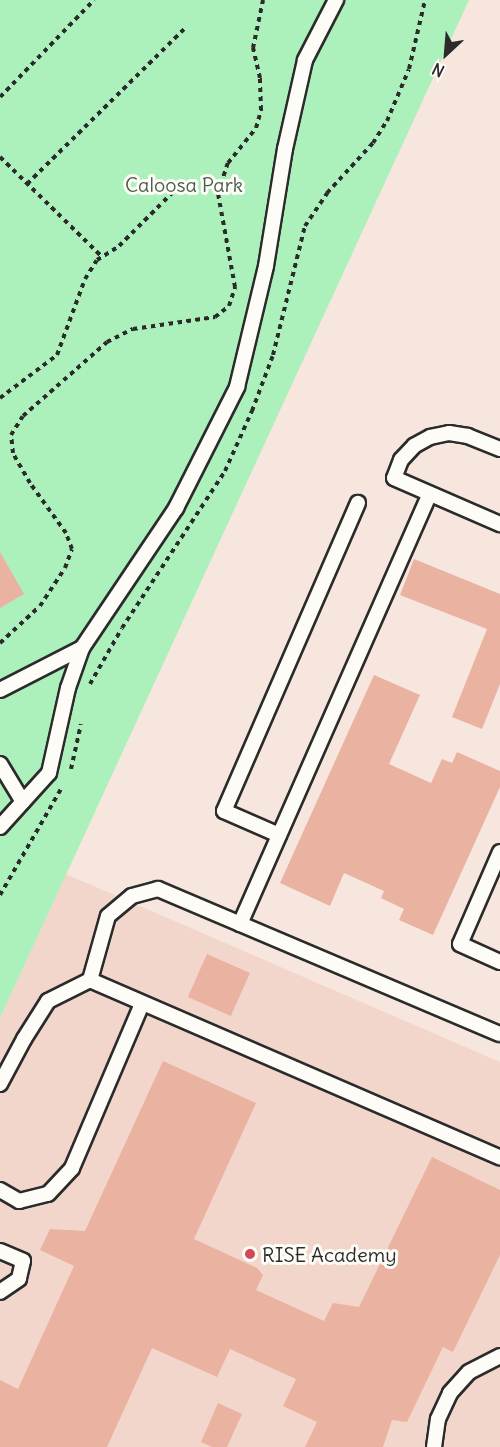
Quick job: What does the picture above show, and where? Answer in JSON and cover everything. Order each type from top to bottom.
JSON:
[{"type":"lane","points":[[0,827],[49,773],[68,688],[82,648],[176,508],[237,387],[266,266],[285,149],[305,60],[336,0]]},
{"type":"lane","points":[[500,450],[468,435],[449,433],[430,437],[414,446],[401,460],[394,478],[500,524]]},
{"type":"lane","points":[[240,924],[430,494]]},
{"type":"lane","points":[[279,836],[224,811],[358,503]]},
{"type":"lane","points":[[0,690],[82,648]]},
{"type":"lane","points":[[0,764],[23,802]]},
{"type":"lane","points":[[500,852],[460,944],[500,962]]},
{"type":"lane","points":[[0,1084],[48,1001],[90,980],[108,916],[132,896],[158,889],[500,1034]]},
{"type":"lane","points":[[90,980],[142,1004],[320,1077],[500,1157]]},
{"type":"lane","points":[[0,1190],[19,1201],[48,1194],[72,1168],[142,1004]]},
{"type":"lane","points":[[0,1251],[23,1262],[19,1279],[0,1292]]},
{"type":"lane","points":[[434,1447],[438,1419],[450,1393],[469,1372],[500,1356]]},
{"type":"path","points":[[0,97],[94,0]]},
{"type":"path","points":[[0,643],[39,606],[65,568],[72,549],[66,533],[30,483],[13,453],[11,435],[23,416],[107,342],[133,329],[215,317],[229,306],[235,287],[218,193],[228,163],[256,128],[261,110],[260,78],[253,48],[263,0]]},
{"type":"path","points":[[27,184],[185,28]]},
{"type":"path","points":[[0,157],[102,257]]},
{"type":"path","points":[[0,398],[44,368],[57,355],[86,279],[97,260],[119,246],[172,193]]},
{"type":"shaded area","name":"RISE Academy","points":[[66,874],[500,1062],[500,1447],[0,1447],[0,1018]]},
{"type":"green space","name":"Caloosa Park","points":[[0,0],[469,0],[0,1018]]},
{"type":"building","points":[[0,552],[24,594],[0,608]]},
{"type":"building","points":[[414,559],[500,594],[500,684],[482,729],[452,717],[487,629],[400,595]]},
{"type":"building","points":[[374,675],[420,695],[389,764],[431,783],[442,759],[452,763],[457,752],[500,771],[500,787],[433,935],[399,920],[404,909],[381,898],[384,891],[344,873],[330,906],[280,883]]},
{"type":"building","points":[[207,954],[250,973],[231,1016],[188,997]]},
{"type":"building","points":[[163,1061],[256,1103],[194,1239],[257,1268],[263,1275],[256,1290],[324,1321],[333,1303],[359,1307],[432,1157],[500,1190],[500,1255],[453,1352],[443,1347],[407,1422],[392,1420],[383,1447],[305,1447],[317,1422],[283,1406],[296,1379],[230,1349],[217,1377],[152,1348],[107,1447],[0,1447],[0,1380],[18,1389],[74,1266],[40,1250],[50,1229],[85,1231]]},
{"type":"building","points":[[218,1403],[242,1414],[227,1447],[212,1447],[201,1442]]},
{"type":"place","name":"RISE Academy","points":[[250,1254]]}]
